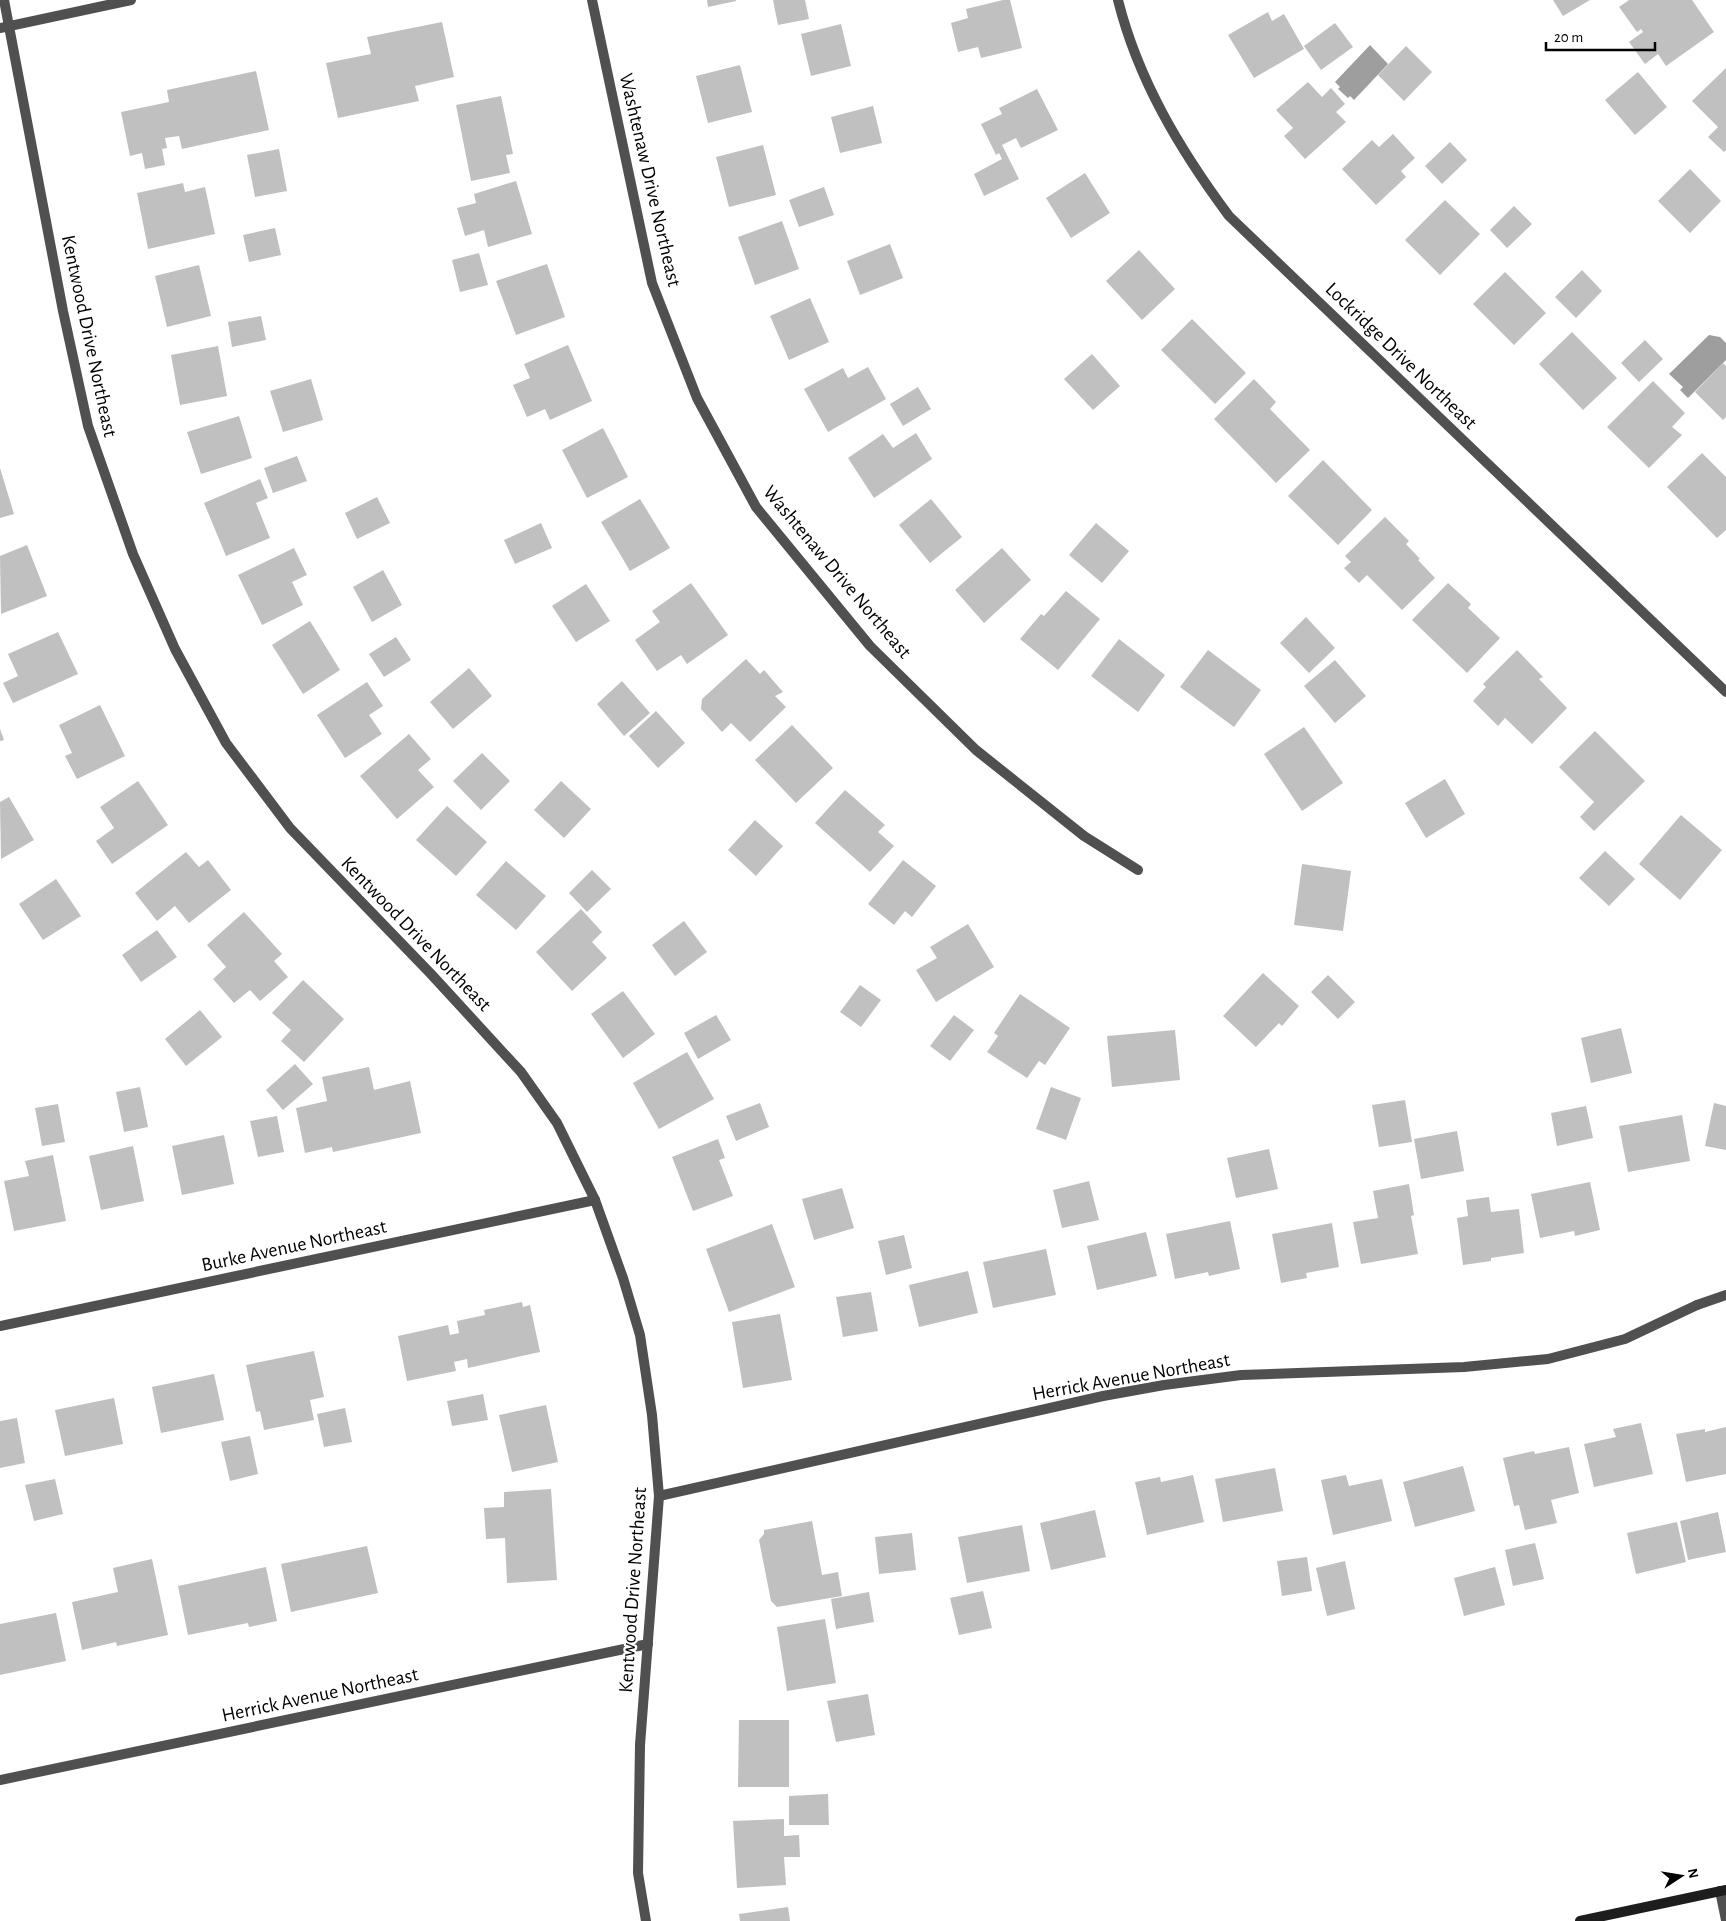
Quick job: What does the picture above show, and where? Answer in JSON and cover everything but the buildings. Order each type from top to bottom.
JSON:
[{"type":"main road","points":[[1580,1921],[1723,1890]]},
{"type":"street","name":"Kentwood Drive Northeast","points":[[4,0],[4,27],[88,426],[133,554],[175,649],[226,743],[290,828],[431,974],[521,1072],[557,1123],[595,1200],[623,1278],[640,1335],[652,1415],[659,1496],[640,1746],[638,1873],[646,1921]]},
{"type":"street","points":[[4,27],[131,0]]},
{"type":"street","name":"Washtenaw Drive Northeast","points":[[592,0],[652,283],[697,398],[756,507],[870,646],[976,750],[1084,836],[1138,870]]},
{"type":"street","name":"Lockridge Drive Northeast","points":[[1118,0],[1127,35],[1154,100],[1201,178],[1229,216],[1726,692]]},
{"type":"street","name":"Burke Avenue Northeast","points":[[0,1326],[595,1200]]},
{"type":"street","name":"Herrick Avenue Northeast","points":[[659,1496],[1103,1396],[1164,1385],[1241,1375],[1464,1368],[1548,1359],[1625,1338],[1698,1305],[1726,1295]]},
{"type":"street","name":"Herrick Avenue Northeast","points":[[0,1780],[648,1644]]},
{"type":"street","points":[[1723,1890],[1726,1920]]},
{"type":"shaded area","points":[[1370,45],[1388,64],[1354,100],[1350,96],[1348,98],[1338,89],[1340,87],[1335,82]]},
{"type":"shaded area","points":[[1709,335],[1720,337],[1726,343],[1726,360],[1688,398],[1680,390],[1683,387],[1669,374]]}]
